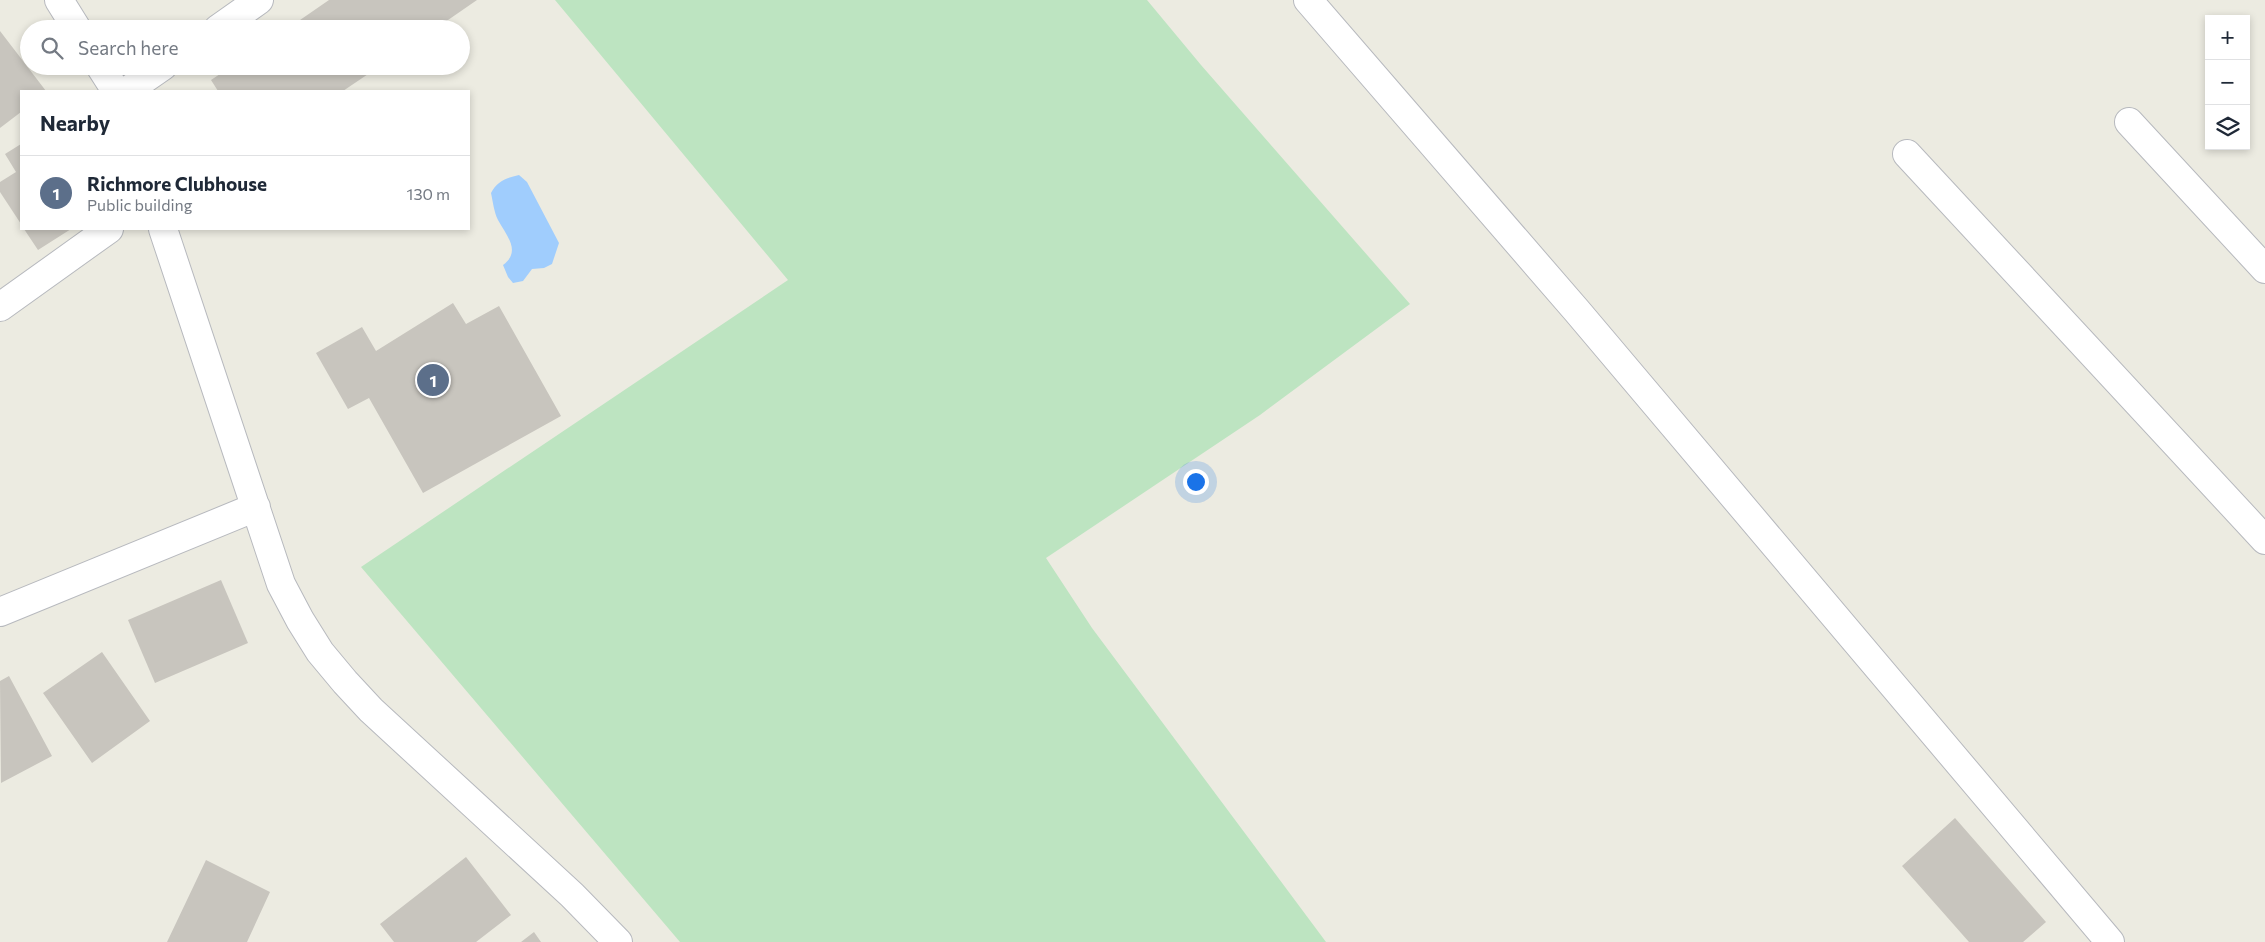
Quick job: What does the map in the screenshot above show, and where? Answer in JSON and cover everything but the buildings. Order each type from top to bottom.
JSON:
[{"type":"street","points":[[59,0],[71,20]]},
{"type":"street","points":[[231,20],[259,0]]},
{"type":"street","points":[[1308,0],[1577,310],[2110,942]]},
{"type":"street","points":[[106,75],[115,90]]},
{"type":"street","points":[[128,90],[150,75]]},
{"type":"street","points":[[2129,122],[2265,269]]},
{"type":"street","points":[[1907,154],[2265,540]]},
{"type":"street","points":[[0,308],[109,230]]},
{"type":"street","points":[[163,230],[281,584],[320,652],[372,710],[572,895],[618,942]]},
{"type":"street","points":[[0,612],[256,507]]},
{"type":"green space","points":[[555,0],[1147,0],[1201,65],[1410,304],[1260,415],[1046,558],[1092,628],[1326,942],[680,942],[361,567],[788,280]]},
{"type":"water","points":[[519,175],[527,182],[559,243],[552,264],[544,268],[532,269],[523,281],[513,283],[503,265],[509,260],[512,249],[511,243],[497,217],[491,193],[502,181]]},
{"type":"place","name":"Richmore Clubhouse","points":[[433,380]]}]
